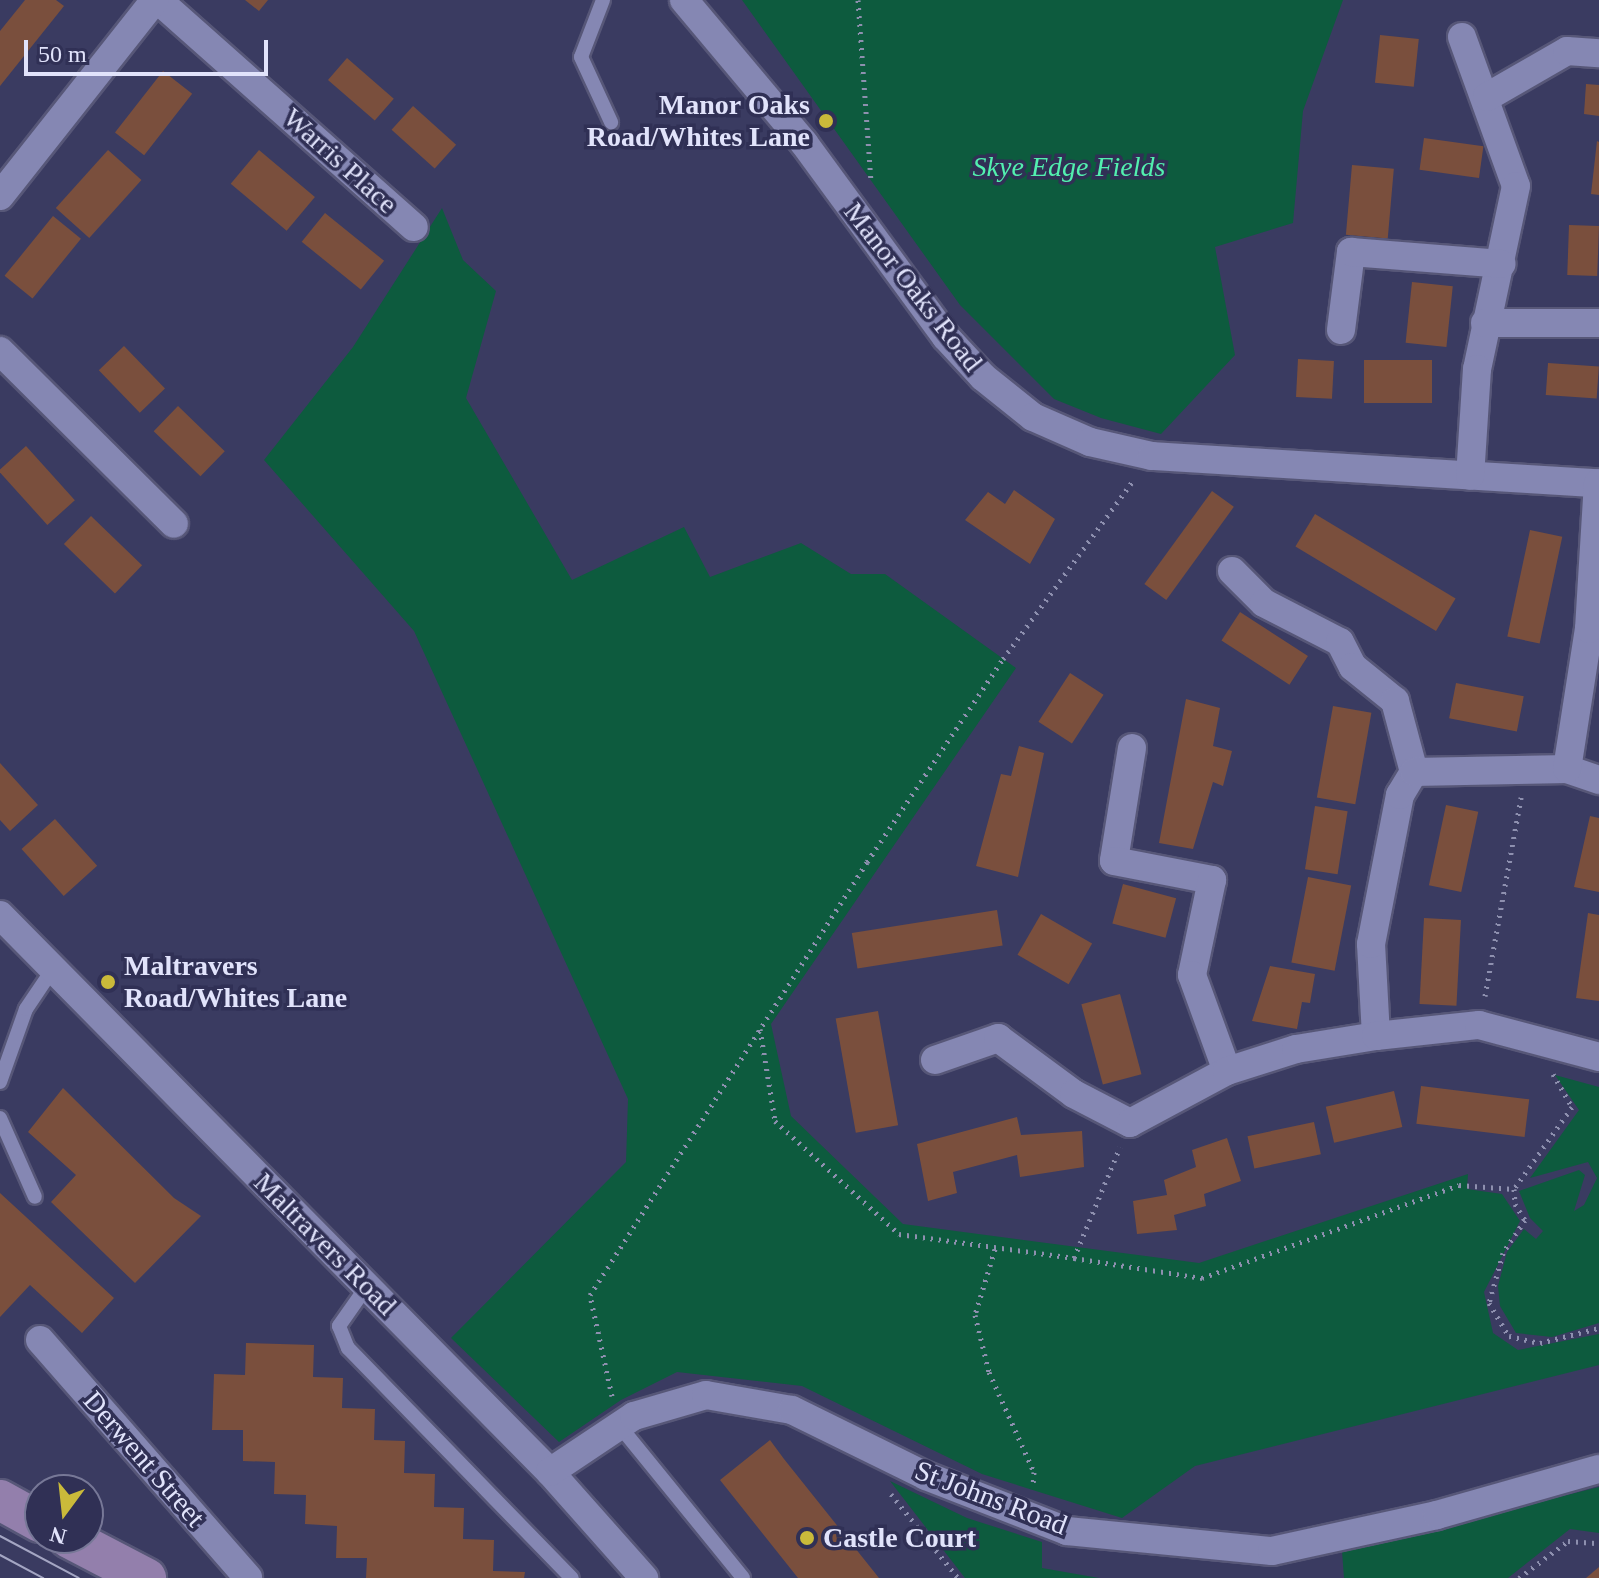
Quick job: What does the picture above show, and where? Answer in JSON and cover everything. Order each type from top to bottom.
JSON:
[{"type":"street","points":[[0,196],[156,0]]},
{"type":"street","name":"Warris Place","points":[[156,0],[414,227]]},
{"type":"street","name":"Manor Oaks Road","points":[[684,0],[804,143],[875,245],[983,377],[1033,417],[1090,442],[1152,456],[1598,483]]},
{"type":"street","points":[[1462,37],[1487,97],[1516,186],[1502,264],[1485,323],[1470,476]]},
{"type":"street","points":[[1487,97],[1567,51],[1599,53]]},
{"type":"street","points":[[1341,330],[1351,252],[1502,264]]},
{"type":"street","points":[[1485,323],[1599,323]]},
{"type":"street","points":[[0,351],[174,524]]},
{"type":"street","points":[[1567,769],[1589,629],[1598,483]]},
{"type":"street","points":[[1232,571],[1264,603],[1340,642],[1353,667],[1395,701],[1414,772],[1400,795],[1371,944],[1376,1036]]},
{"type":"street","points":[[1132,748],[1114,861],[1212,880],[1192,975],[1227,1071]]},
{"type":"street","points":[[1414,772],[1567,769],[1599,780]]},
{"type":"street","name":"Maltravers Road","points":[[0,915],[550,1472],[644,1578]]},
{"type":"street","points":[[935,1060],[998,1038],[1074,1094],[1130,1123],[1227,1071],[1296,1049],[1376,1036],[1479,1025],[1531,1035],[1599,1057]]},
{"type":"street","name":"Derwent Street","points":[[40,1340],[248,1578]]},
{"type":"street","name":"St Johns Road","points":[[550,1472],[618,1424],[706,1395],[792,1410],[926,1476],[1067,1531],[1272,1551],[1437,1515],[1599,1469]]},
{"type":"street","points":[[0,1500],[24,1513]]},
{"type":"street","points":[[100,1554],[146,1578]]},
{"type":"lane","points":[[603,0],[581,57],[611,122]]},
{"type":"lane","points":[[0,1082],[26,1009],[53,969]]},
{"type":"lane","points":[[0,1118],[35,1197]]},
{"type":"lane","points":[[367,1286],[339,1326],[348,1348],[572,1578]]},
{"type":"lane","points":[[618,1424],[743,1578]]},
{"type":"path","points":[[858,0],[875,245]]},
{"type":"path","points":[[618,1424],[590,1295],[760,1028],[1003,659],[1152,456]]},
{"type":"path","points":[[1479,1025],[1526,769]]},
{"type":"path","points":[[760,1028],[775,1121],[899,1234],[1202,1278],[1459,1185],[1514,1189]]},
{"type":"path","points":[[1531,1035],[1572,1107],[1514,1189],[1515,1204],[1525,1220],[1503,1253],[1489,1303],[1509,1336],[1540,1343],[1599,1328]]},
{"type":"path","points":[[1074,1258],[1130,1123]]},
{"type":"path","points":[[995,1249],[975,1315],[989,1372],[1034,1472],[1032,1517]]},
{"type":"path","points":[[885,1486],[958,1578]]},
{"type":"path","points":[[1519,1578],[1568,1541],[1599,1543]]},
{"type":"green space","name":"Skye Edge Fields","points":[[742,0],[1343,0],[1303,111],[1293,223],[1215,247],[1235,355],[1161,434],[1101,418],[1054,399],[960,305]]},
{"type":"green space","points":[[442,208],[463,260],[496,291],[466,398],[572,580],[684,527],[710,577],[801,543],[851,574],[885,574],[1016,668],[771,1024],[791,1116],[903,1224],[1199,1263],[1468,1174],[1467,1189],[1502,1194],[1520,1221],[1484,1292],[1493,1333],[1518,1350],[1599,1334],[1599,1365],[1195,1466],[1122,1518],[982,1474],[802,1386],[677,1372],[621,1400],[559,1442],[451,1338],[626,1162],[628,1099],[414,631],[264,460],[353,347]]},
{"type":"green space","points":[[1555,1075],[1599,1087],[1599,1323],[1552,1337],[1516,1333],[1500,1306],[1498,1286],[1507,1252],[1524,1229],[1536,1239],[1543,1231],[1530,1218],[1519,1191],[1579,1170],[1585,1175],[1574,1211],[1584,1205],[1597,1178],[1588,1162],[1530,1178],[1579,1110]]},
{"type":"green space","points":[[890,1481],[967,1518],[1042,1542],[1042,1568],[1099,1578],[965,1578]]},
{"type":"green space","points":[[1599,1487],[1599,1533],[1570,1529],[1508,1578],[1344,1578],[1342,1551]]},
{"type":"building","points":[[25,0],[56,0],[64,6],[0,86],[0,31]]},
{"type":"building","points":[[245,0],[268,0],[259,11]]},
{"type":"building","points":[[1380,35],[1419,39],[1414,87],[1375,83]]},
{"type":"building","points":[[347,58],[394,99],[375,121],[328,80]]},
{"type":"building","points":[[163,71],[192,94],[144,155],[115,132]]},
{"type":"building","points":[[1586,84],[1599,85],[1599,116],[1584,114]]},
{"type":"building","points":[[413,106],[456,145],[435,169],[392,130]]},
{"type":"building","points":[[1424,138],[1483,146],[1479,178],[1420,170]]},
{"type":"building","points":[[1599,142],[1599,195],[1591,194]]},
{"type":"building","points":[[108,150],[141,180],[89,238],[56,208]]},
{"type":"building","points":[[259,150],[315,197],[287,231],[231,184]]},
{"type":"building","points":[[1352,165],[1394,169],[1388,238],[1346,235]]},
{"type":"building","points":[[325,213],[384,261],[361,290],[302,242]]},
{"type":"building","points":[[53,216],[81,239],[33,298],[5,276]]},
{"type":"building","points":[[1569,225],[1599,226],[1597,276],[1567,275]]},
{"type":"building","points":[[1412,282],[1453,286],[1446,347],[1406,343]]},
{"type":"building","points":[[124,346],[165,388],[140,413],[99,370]]},
{"type":"building","points":[[1298,359],[1334,361],[1332,399],[1296,397]]},
{"type":"building","points":[[1364,360],[1432,360],[1432,403],[1364,403]]},
{"type":"building","points":[[1548,363],[1599,367],[1597,398],[1546,395]]},
{"type":"building","points":[[178,406],[225,451],[200,476],[154,431]]},
{"type":"building","points":[[26,446],[75,500],[47,525],[0,472]]},
{"type":"building","points":[[1014,490],[1055,519],[1030,564],[965,520],[988,492],[1005,504]]},
{"type":"building","points":[[1212,491],[1234,507],[1166,600],[1144,584]]},
{"type":"building","points":[[1315,514],[1456,598],[1436,631],[1295,547]]},
{"type":"building","points":[[91,516],[142,565],[115,593],[64,544]]},
{"type":"building","points":[[1530,530],[1562,537],[1540,643],[1507,637]]},
{"type":"building","points":[[1240,612],[1308,656],[1289,685],[1221,641]]},
{"type":"building","points":[[1070,673],[1104,695],[1072,743],[1038,722]]},
{"type":"building","points":[[1456,683],[1524,696],[1517,732],[1449,718]]},
{"type":"building","points":[[1186,699],[1220,708],[1213,746],[1232,751],[1223,786],[1213,782],[1193,849],[1159,843]]},
{"type":"building","points":[[1333,706],[1371,713],[1355,804],[1317,798]]},
{"type":"building","points":[[1019,746],[1044,753],[1018,877],[976,866],[1001,774],[1011,776]]},
{"type":"building","points":[[0,763],[38,805],[10,831],[0,820]]},
{"type":"building","points":[[1446,805],[1478,812],[1461,892],[1429,885]]},
{"type":"building","points":[[1315,806],[1348,811],[1338,874],[1305,869]]},
{"type":"building","points":[[1590,816],[1599,818],[1599,892],[1574,887]]},
{"type":"building","points":[[55,819],[97,866],[64,896],[22,849]]},
{"type":"building","points":[[1308,877],[1351,885],[1335,971],[1291,962]]},
{"type":"building","points":[[1123,884],[1176,898],[1166,938],[1112,924]]},
{"type":"building","points":[[997,910],[1003,946],[857,969],[852,933]]},
{"type":"building","points":[[1588,913],[1599,915],[1599,1001],[1576,998]]},
{"type":"building","points":[[1041,914],[1092,944],[1069,984],[1018,955]]},
{"type":"building","points":[[1424,918],[1461,920],[1456,1006],[1419,1004]]},
{"type":"building","points":[[1270,966],[1315,974],[1310,1003],[1302,1002],[1297,1029],[1252,1021]]},
{"type":"building","points":[[1120,994],[1141,1074],[1103,1085],[1081,1004]]},
{"type":"building","points":[[878,1011],[898,1125],[856,1133],[836,1018]]},
{"type":"building","points":[[1421,1086],[1529,1099],[1525,1137],[1416,1124]]},
{"type":"building","points":[[63,1088],[174,1198],[201,1216],[135,1283],[51,1202],[76,1175],[28,1132]]},
{"type":"building","points":[[1394,1091],[1402,1127],[1334,1143],[1326,1107]]},
{"type":"building","points":[[1017,1117],[1021,1135],[1082,1131],[1084,1167],[1020,1177],[1017,1155],[953,1172],[957,1193],[928,1201],[917,1144]]},
{"type":"building","points":[[1314,1122],[1321,1154],[1254,1168],[1247,1136]]},
{"type":"building","points":[[1227,1138],[1241,1181],[1204,1194],[1206,1206],[1174,1215],[1177,1230],[1137,1234],[1133,1201],[1167,1195],[1164,1180],[1196,1167],[1192,1150]]},
{"type":"building","points":[[0,1193],[114,1298],[82,1333],[30,1285],[0,1317]]},
{"type":"building","points":[[246,1343],[314,1345],[313,1377],[343,1378],[342,1408],[375,1409],[374,1440],[405,1441],[404,1473],[435,1474],[434,1507],[464,1508],[463,1539],[494,1540],[493,1571],[525,1572],[524,1578],[366,1578],[367,1558],[336,1558],[337,1526],[305,1524],[306,1495],[274,1494],[275,1462],[243,1461],[243,1430],[212,1430],[214,1374],[245,1375]]},
{"type":"building","name":"Castle Court","points":[[770,1440],[879,1578],[798,1578],[720,1480]]},
{"type":"building","points":[[1599,1567],[1599,1578],[1586,1578]]},
{"type":"tram line","points":[[0,1536],[79,1578]]},
{"type":"tram line","points":[[0,1555],[43,1578]]},
{"type":"place","name":"Manor Oaks Road/Whites Lane","points":[[826,121]]},
{"type":"place","name":"Maltravers Road/Whites Lane","points":[[108,982]]},
{"type":"place","name":"Castle Court","points":[[807,1538]]}]
